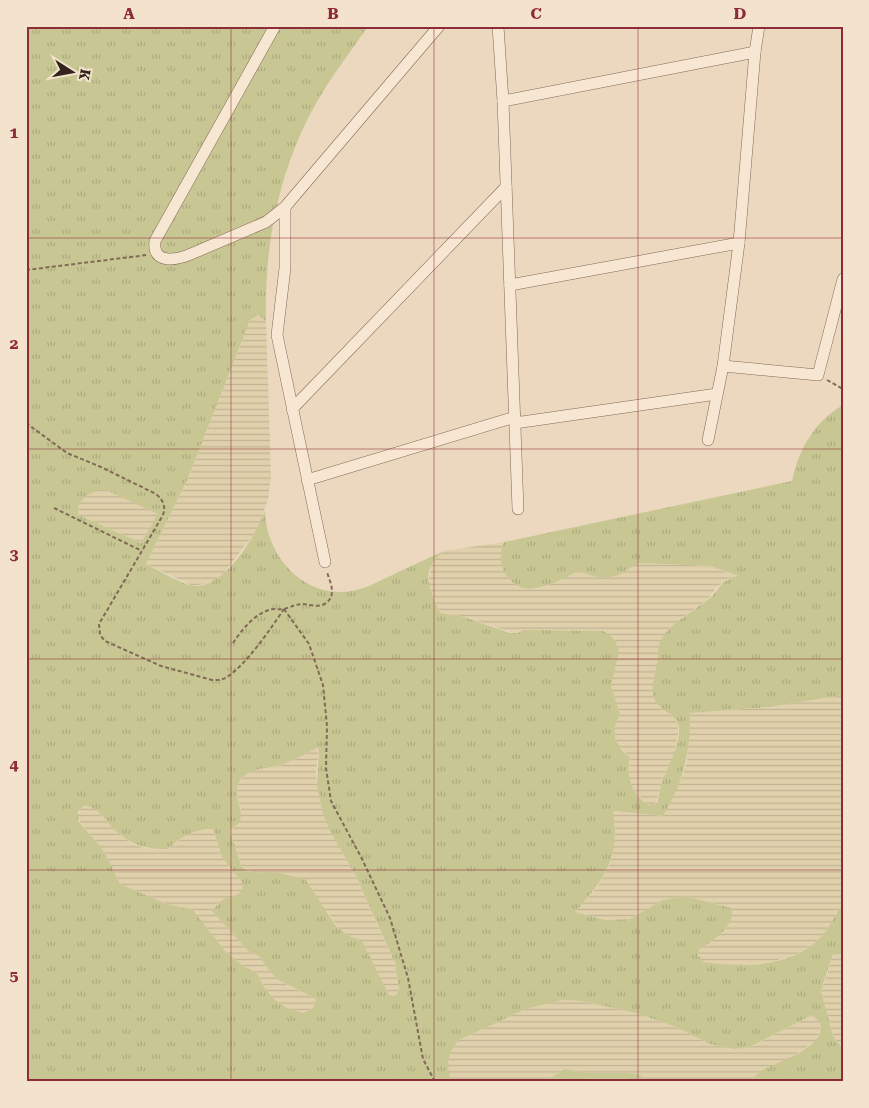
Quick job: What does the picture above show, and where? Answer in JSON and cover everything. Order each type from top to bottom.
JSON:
[{"type":"street","points":[[274,26],[154,241],[157,253],[164,258],[182,258],[266,222],[285,207],[439,26]]},
{"type":"street","points":[[498,26],[503,101],[518,509]]},
{"type":"street","points":[[708,440],[723,366],[739,242],[755,52],[759,26]]},
{"type":"street","points":[[503,101],[755,52]]},
{"type":"street","points":[[292,409],[506,187]]},
{"type":"street","points":[[285,207],[285,268],[277,335],[325,562]]},
{"type":"street","points":[[510,285],[739,242]]},
{"type":"street","points":[[723,366],[818,375],[843,279]]},
{"type":"street","points":[[307,480],[515,420],[717,394]]},
{"type":"path","points":[[26,270],[157,253]]},
{"type":"path","points":[[818,375],[843,389]]},
{"type":"path","points":[[26,423],[67,453],[101,467],[160,497],[164,506],[163,515],[143,551],[101,619],[99,630],[102,638],[108,643],[161,666],[212,680],[226,678],[268,634],[284,609]]},
{"type":"path","points":[[54,508],[143,551]]},
{"type":"path","points":[[233,644],[242,629],[268,610],[284,609],[301,604],[322,605],[330,599],[332,591],[325,562]]},
{"type":"path","points":[[284,609],[309,644],[323,685],[327,726],[326,768],[331,801],[361,857],[390,918],[408,978],[423,1060],[435,1082]]},
{"type":"shaded area","points":[[255,316],[261,316],[266,321],[271,477],[268,499],[254,534],[224,573],[213,582],[193,586],[146,564],[188,478],[250,320]]},
{"type":"shaded area","points":[[104,488],[159,514],[141,543],[79,515],[78,507],[82,499]]},
{"type":"shaded area","points":[[504,542],[501,553],[503,569],[510,580],[521,587],[534,589],[542,588],[579,571],[592,576],[612,577],[639,563],[711,566],[739,577],[727,579],[717,587],[708,599],[680,619],[660,642],[653,696],[659,707],[675,718],[678,725],[678,733],[674,756],[655,804],[647,804],[635,792],[629,778],[630,757],[619,747],[614,737],[614,725],[620,714],[611,686],[603,631],[514,633],[461,616],[440,613],[428,583],[431,566],[439,555],[444,551]]},
{"type":"shaded area","points":[[843,695],[843,905],[825,933],[812,946],[797,954],[771,962],[747,965],[720,965],[704,962],[699,958],[698,952],[729,925],[731,908],[685,896],[663,901],[630,919],[605,920],[575,912],[598,886],[609,866],[615,833],[613,811],[663,816],[683,775],[687,761],[690,713],[770,707]]},
{"type":"shaded area","points":[[319,747],[316,772],[322,811],[336,841],[355,874],[395,964],[399,990],[395,996],[389,995],[362,942],[341,931],[328,912],[268,872],[254,873],[241,866],[230,830],[234,828],[241,810],[236,791],[239,782],[245,775],[253,771],[282,765]]},
{"type":"shaded area","points":[[89,806],[98,810],[104,819],[124,838],[144,848],[168,849],[186,835],[201,830],[213,829],[222,857],[242,882],[243,886],[241,893],[217,904],[212,911],[248,951],[259,956],[268,969],[284,983],[316,999],[313,1008],[303,1013],[287,1008],[274,999],[264,987],[257,973],[242,965],[226,952],[193,910],[167,904],[120,884],[107,857],[77,818],[80,809]]},
{"type":"shaded area","points":[[836,952],[843,954],[843,1049],[833,1036],[821,991],[831,958]]},
{"type":"shaded area","points":[[563,1000],[581,1001],[636,1013],[676,1027],[710,1044],[734,1049],[751,1047],[812,1015],[818,1020],[821,1030],[815,1041],[789,1059],[764,1070],[750,1082],[652,1082],[637,1074],[588,1073],[566,1069],[543,1082],[452,1082],[448,1072],[448,1060],[452,1049],[459,1040],[526,1009]]},
{"type":"green space","points":[[26,26],[368,26],[321,95],[295,148],[277,204],[272,233],[266,291],[266,321],[258,315],[250,320],[188,478],[146,564],[190,585],[206,584],[218,578],[238,558],[247,546],[265,511],[267,529],[273,546],[282,561],[294,574],[308,584],[324,590],[341,592],[363,588],[444,551],[431,566],[428,580],[440,613],[461,616],[510,633],[518,633],[524,630],[603,631],[611,636],[619,652],[611,686],[620,714],[615,726],[615,738],[620,748],[630,757],[629,771],[634,790],[649,805],[657,803],[679,736],[678,723],[656,703],[653,694],[660,642],[668,630],[709,599],[723,583],[738,576],[711,566],[639,563],[618,575],[606,578],[592,576],[579,571],[550,584],[531,589],[521,587],[513,582],[505,573],[501,558],[504,542],[792,481],[799,458],[809,437],[824,420],[843,405],[843,695],[770,707],[690,713],[687,754],[681,779],[670,804],[663,816],[613,811],[614,842],[608,867],[595,889],[575,912],[605,920],[630,919],[663,900],[685,896],[731,908],[732,915],[727,927],[699,950],[698,955],[704,962],[749,965],[779,960],[807,949],[822,936],[843,905],[843,954],[836,953],[832,956],[821,991],[833,1036],[843,1049],[843,1082],[750,1082],[763,1070],[795,1055],[815,1041],[820,1033],[820,1024],[812,1015],[750,1047],[734,1049],[710,1044],[676,1027],[636,1013],[581,1001],[563,1000],[526,1009],[459,1040],[452,1050],[448,1065],[452,1082],[26,1082]],"holes":[[[104,489],[158,514],[141,543],[79,515],[79,505],[85,497]],[[319,747],[317,785],[322,811],[330,831],[355,874],[395,963],[399,990],[395,996],[389,995],[362,941],[347,935],[336,926],[305,879],[277,873],[251,872],[241,866],[230,830],[237,825],[240,819],[238,786],[241,779],[250,772],[284,764]],[[85,806],[94,809],[124,838],[144,847],[168,849],[178,840],[189,834],[200,830],[213,829],[222,857],[242,882],[242,890],[235,896],[224,899],[212,911],[248,951],[259,956],[277,979],[316,999],[313,1008],[303,1013],[287,1008],[274,999],[264,987],[257,973],[242,965],[226,952],[193,910],[167,904],[120,884],[107,857],[78,821],[78,811]]]},
{"type":"green space","points":[[566,1069],[588,1073],[637,1074],[652,1082],[543,1082]]}]
